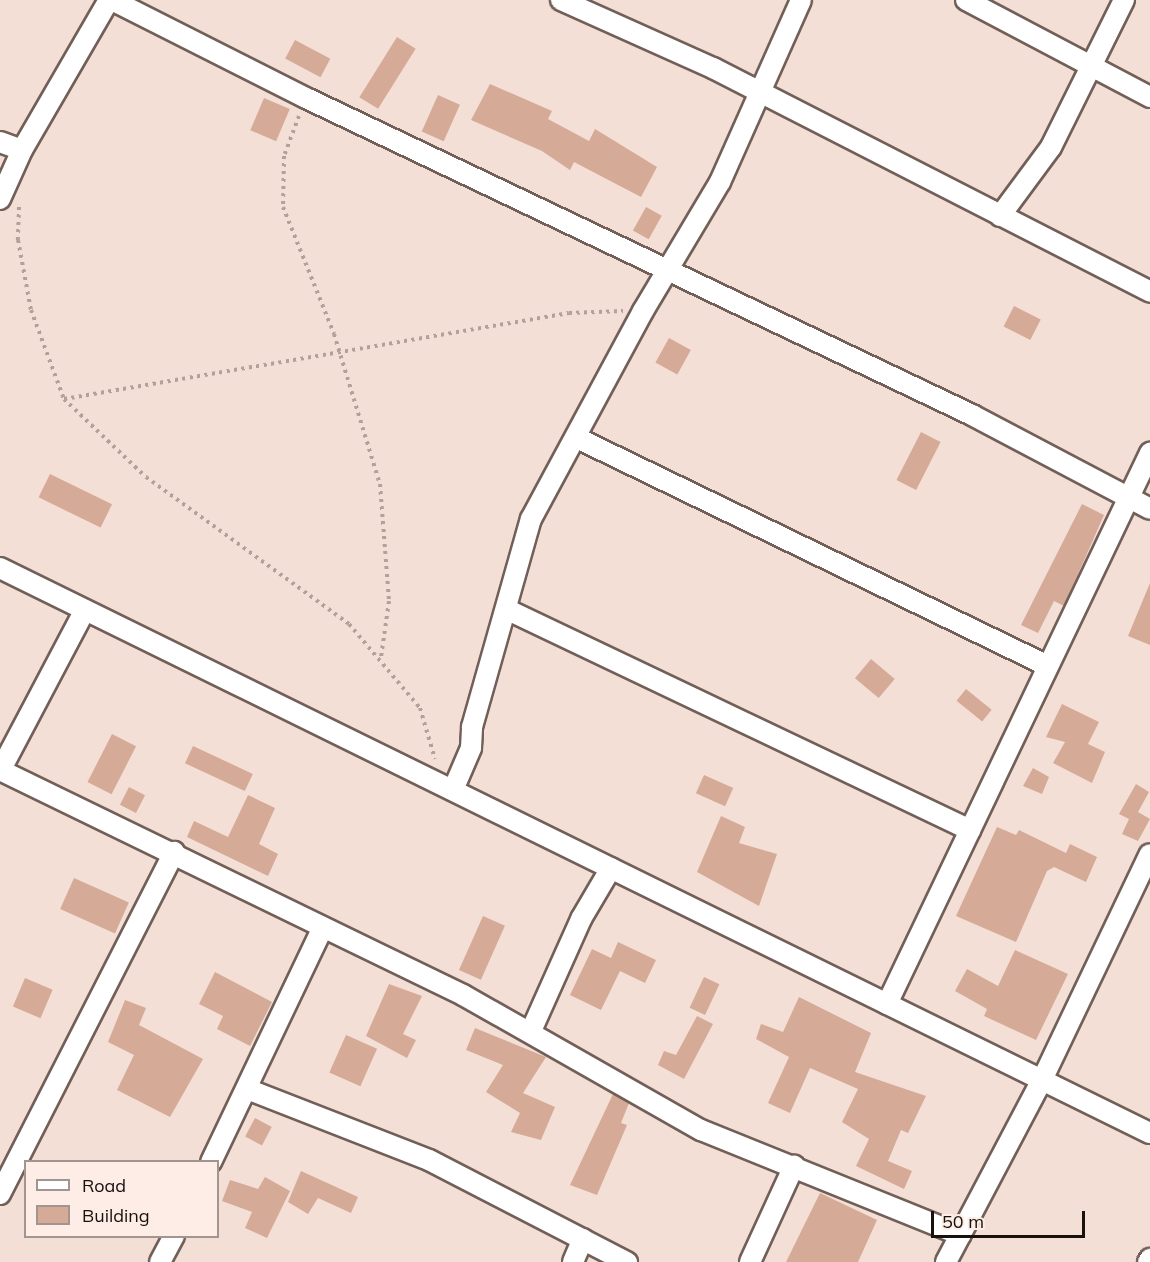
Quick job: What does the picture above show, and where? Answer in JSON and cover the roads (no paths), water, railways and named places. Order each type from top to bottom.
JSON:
[{"type":"street","points":[[0,200],[22,150],[110,0],[306,98],[972,415],[1150,509]]},
{"type":"street","points":[[455,783],[471,748],[472,727],[508,610],[531,519],[577,438],[643,310],[669,271],[720,182],[762,94],[801,0]]},
{"type":"street","points":[[966,0],[1091,69],[1150,97]]},
{"type":"street","points":[[1000,216],[1046,155],[1124,0]]},
{"type":"street","points":[[564,1],[762,94],[1150,292]]},
{"type":"street","points":[[0,142],[22,150]]},
{"type":"street","points":[[577,438],[1048,666]]},
{"type":"street","points":[[887,1004],[1150,453]]},
{"type":"street","points":[[0,568],[455,783],[611,868],[1150,1132]]},
{"type":"street","points":[[85,610],[0,770],[174,852],[322,929],[531,1031],[700,1130],[961,1235]]},
{"type":"street","points":[[508,610],[970,830]]},
{"type":"street","points":[[0,1194],[174,852]]},
{"type":"street","points":[[946,1262],[1042,1080],[1150,854]]},
{"type":"street","points":[[531,1031],[581,919],[611,868]]},
{"type":"street","points":[[211,1160],[322,929]]},
{"type":"street","points":[[246,1089],[429,1160],[627,1262]]},
{"type":"street","points":[[750,1262],[794,1166]]},
{"type":"street","points":[[160,1262],[173,1238]]},
{"type":"street","points":[[573,1262],[583,1239]]}]
